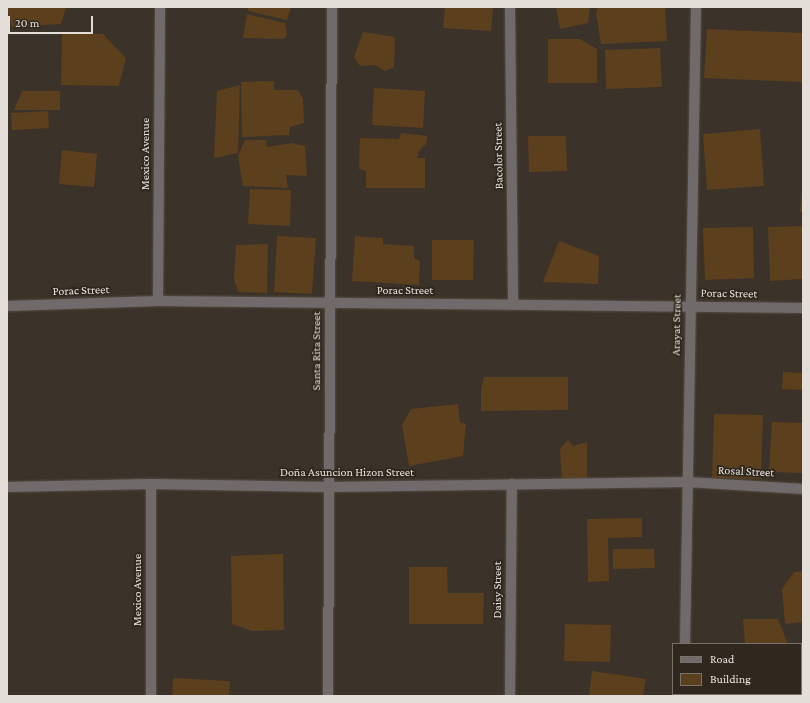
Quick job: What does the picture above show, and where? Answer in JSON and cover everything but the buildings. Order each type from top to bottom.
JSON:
[{"type":"street","name":"Mexico Avenue","points":[[158,301],[160,7]]},
{"type":"street","name":"Santa Rita Street","points":[[328,696],[328,487],[332,7]]},
{"type":"street","name":"Bacolor Street","points":[[510,7],[514,304]]},
{"type":"street","name":"Arayat Street","points":[[685,643],[696,7]]},
{"type":"street","name":"Porac Street","points":[[7,306],[158,301],[803,308]]},
{"type":"street","name":"Doña Asuncion Hizon Street","points":[[7,488],[150,484],[328,487],[687,482]]},
{"type":"street","name":"Rosal Street","points":[[687,482],[803,489]]},
{"type":"street","name":"Mexico Avenue","points":[[150,484],[151,696]]},
{"type":"street","name":"Daisy Street","points":[[510,696],[512,484]]}]
